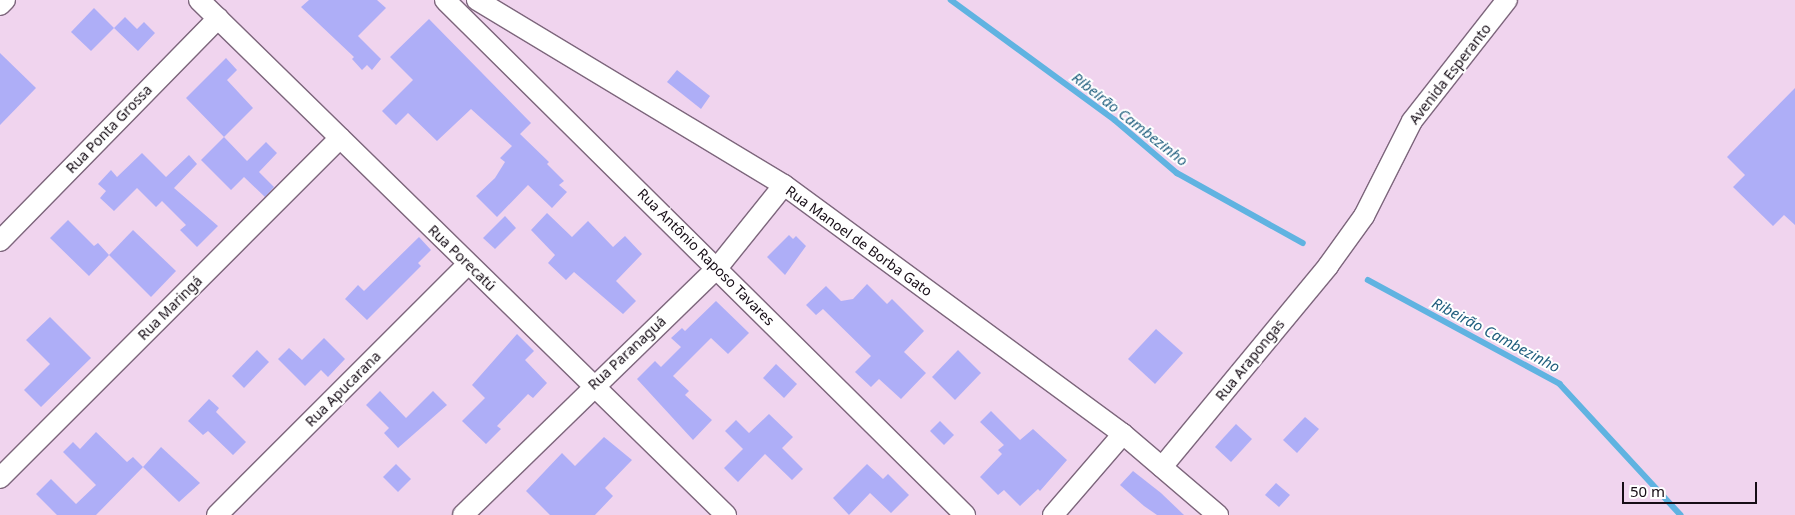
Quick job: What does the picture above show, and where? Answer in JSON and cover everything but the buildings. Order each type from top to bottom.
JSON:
[{"type":"street","points":[[0,5],[5,0]]},
{"type":"street","name":"Rua Porecatú","points":[[200,0],[726,515]]},
{"type":"street","name":"Rua Antônio Raposo Tavares","points":[[445,0],[718,267],[965,515]]},
{"type":"street","name":"Rua Manoel de Borba Gato","points":[[478,0],[784,185],[1123,434],[1218,515]]},
{"type":"street","name":"Avenida Esperanto","points":[[1337,253],[1364,216],[1412,121],[1507,0]]},
{"type":"street","name":"Rua Ponta Grossa","points":[[0,241],[218,18]]},
{"type":"street","name":"Rua Maringá","points":[[0,478],[340,138]]},
{"type":"street","name":"Rua Paranaguá","points":[[468,513],[592,385],[718,267],[784,185]]},
{"type":"street","name":"Rua Arapongas","points":[[1162,467],[1337,253]]},
{"type":"street","name":"Rua Apucarana","points":[[217,515],[468,264]]},
{"type":"street","points":[[1053,515],[1123,434]]},
{"type":"waterway","name":"Ribeirão Cambezinho","points":[[951,0],[1115,120],[1177,173],[1303,243]]},
{"type":"waterway","name":"Ribeirão Cambezinho","points":[[1368,280],[1560,384],[1681,515]]}]
